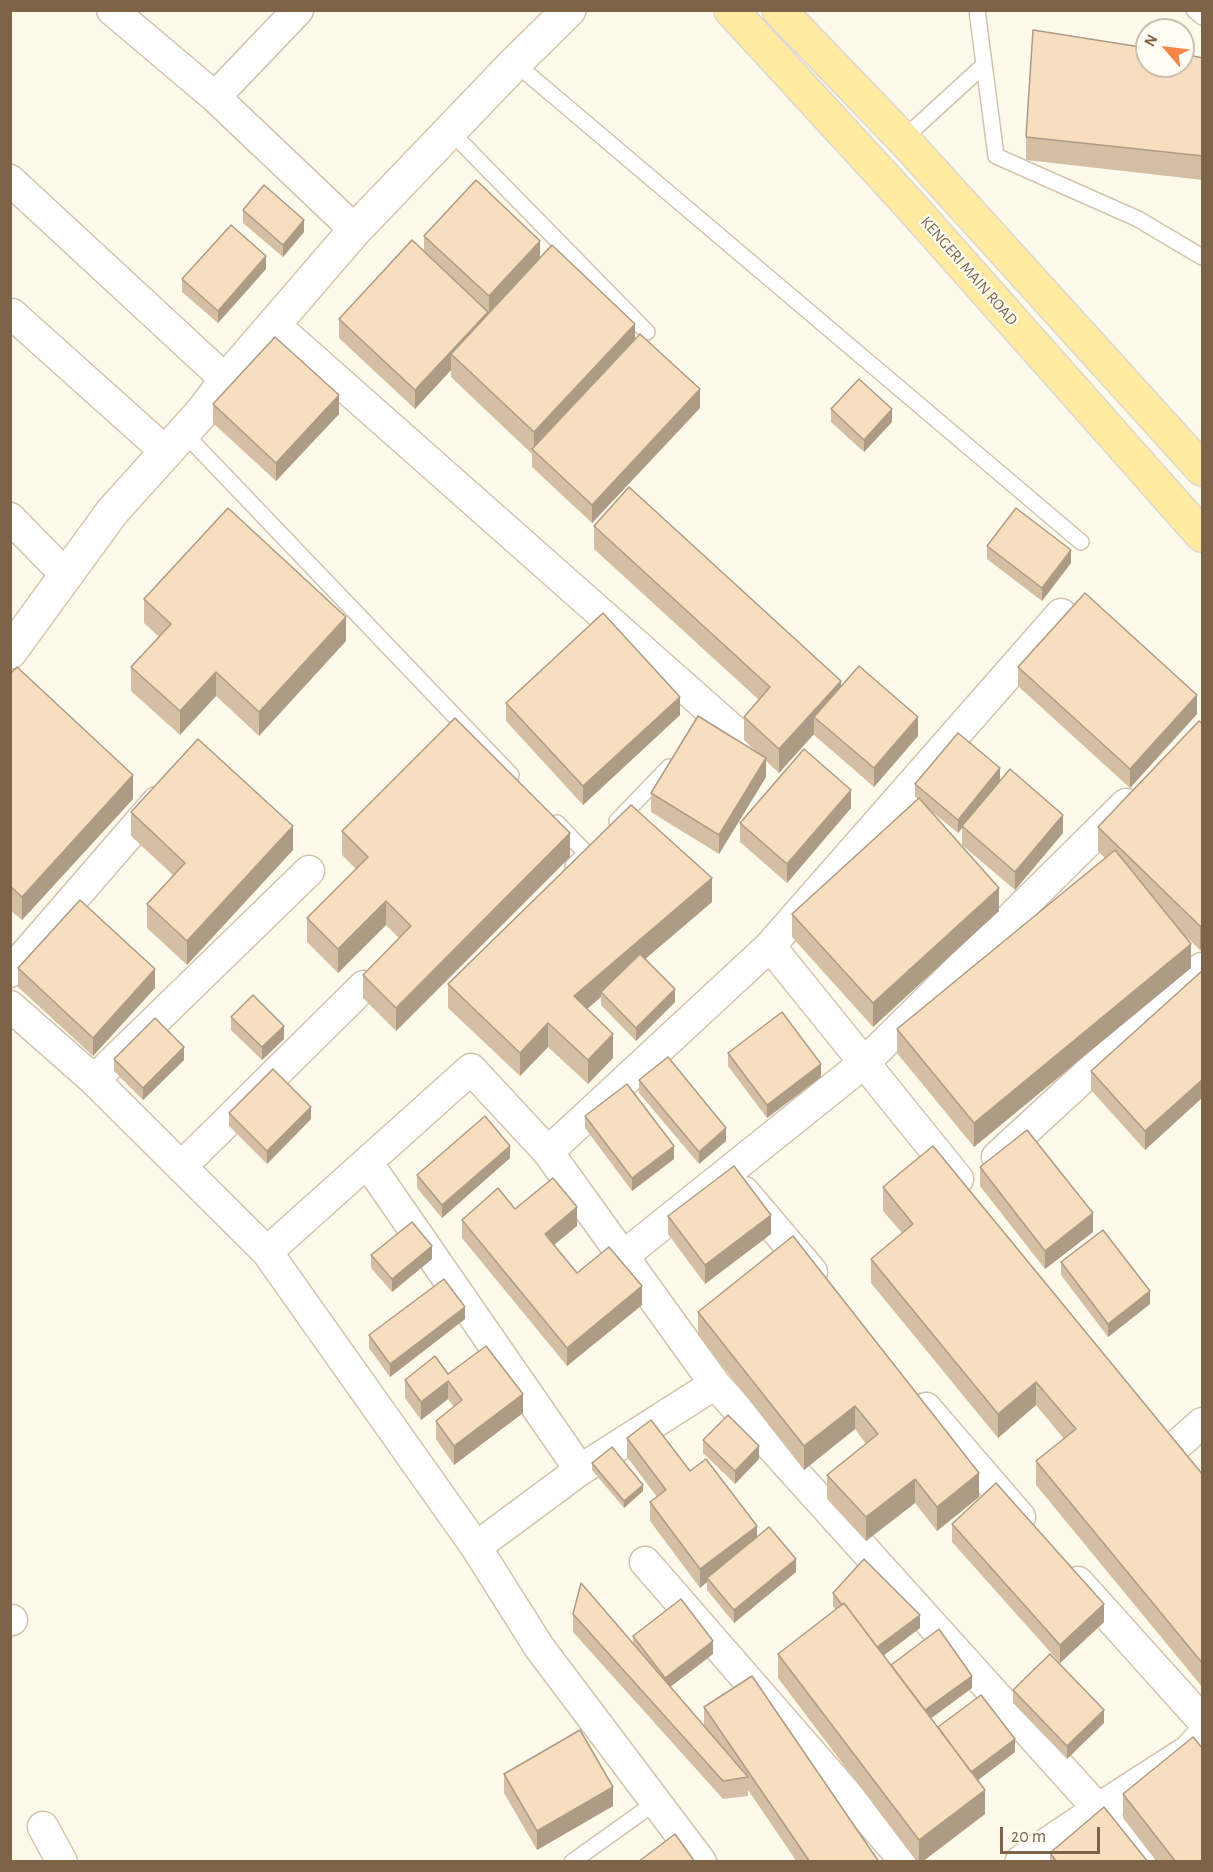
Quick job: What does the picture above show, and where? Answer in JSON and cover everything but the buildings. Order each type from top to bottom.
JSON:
[{"type":"main road","name":"KENGERI MAIN ROAD","points":[[731,10],[909,204],[1203,535]]},
{"type":"main road","points":[[779,10],[903,140],[1203,469]]},
{"type":"street","points":[[112,10],[215,98],[356,230]]},
{"type":"street","points":[[215,98],[298,10]]},
{"type":"street","points":[[10,652],[112,512],[203,411],[226,380],[356,230],[568,10]]},
{"type":"street","points":[[10,180],[226,380]]},
{"type":"street","points":[[12,314],[175,442]]},
{"type":"street","points":[[275,325],[744,740]]},
{"type":"street","points":[[10,518],[67,576]]},
{"type":"street","points":[[548,1152],[770,946],[1061,614]]},
{"type":"street","points":[[10,972],[172,784]]},
{"type":"street","points":[[622,1257],[864,1063],[1143,787]]},
{"type":"street","points":[[94,1080],[309,871]]},
{"type":"street","points":[[770,946],[968,1192],[1203,968]]},
{"type":"street","points":[[182,1167],[364,986]]},
{"type":"street","points":[[10,1006],[94,1080],[267,1252],[476,1547],[539,1647],[701,1862]]},
{"type":"street","points":[[267,1252],[471,1069],[548,1152],[715,1384],[1098,1809],[1140,1862]]},
{"type":"street","points":[[367,1162],[580,1470]]},
{"type":"street","points":[[728,1173],[826,1289]]},
{"type":"street","points":[[476,1547],[580,1470],[715,1384]]},
{"type":"street","points":[[909,1387],[1039,1538]]},
{"type":"street","points":[[1196,1469],[1168,1437],[1203,1423]]},
{"type":"street","points":[[645,1562],[906,1862]]},
{"type":"street","points":[[1062,1565],[1203,1720]]},
{"type":"street","points":[[1022,1862],[1098,1809],[1198,1752]]},
{"type":"street","points":[[44,1827],[62,1862]]},
{"type":"lane","points":[[977,10],[996,156],[1138,219],[1203,257]]},
{"type":"lane","points":[[1194,10],[1203,17]]},
{"type":"lane","points":[[515,63],[1081,542]]},
{"type":"lane","points":[[903,140],[984,65]]},
{"type":"lane","points":[[450,131],[647,332]]},
{"type":"lane","points":[[175,442],[520,784]]},
{"type":"lane","points":[[562,878],[669,767]]},
{"type":"lane","points":[[545,810],[594,844]]},
{"type":"lane","points":[[572,1862],[656,1802]]}]
